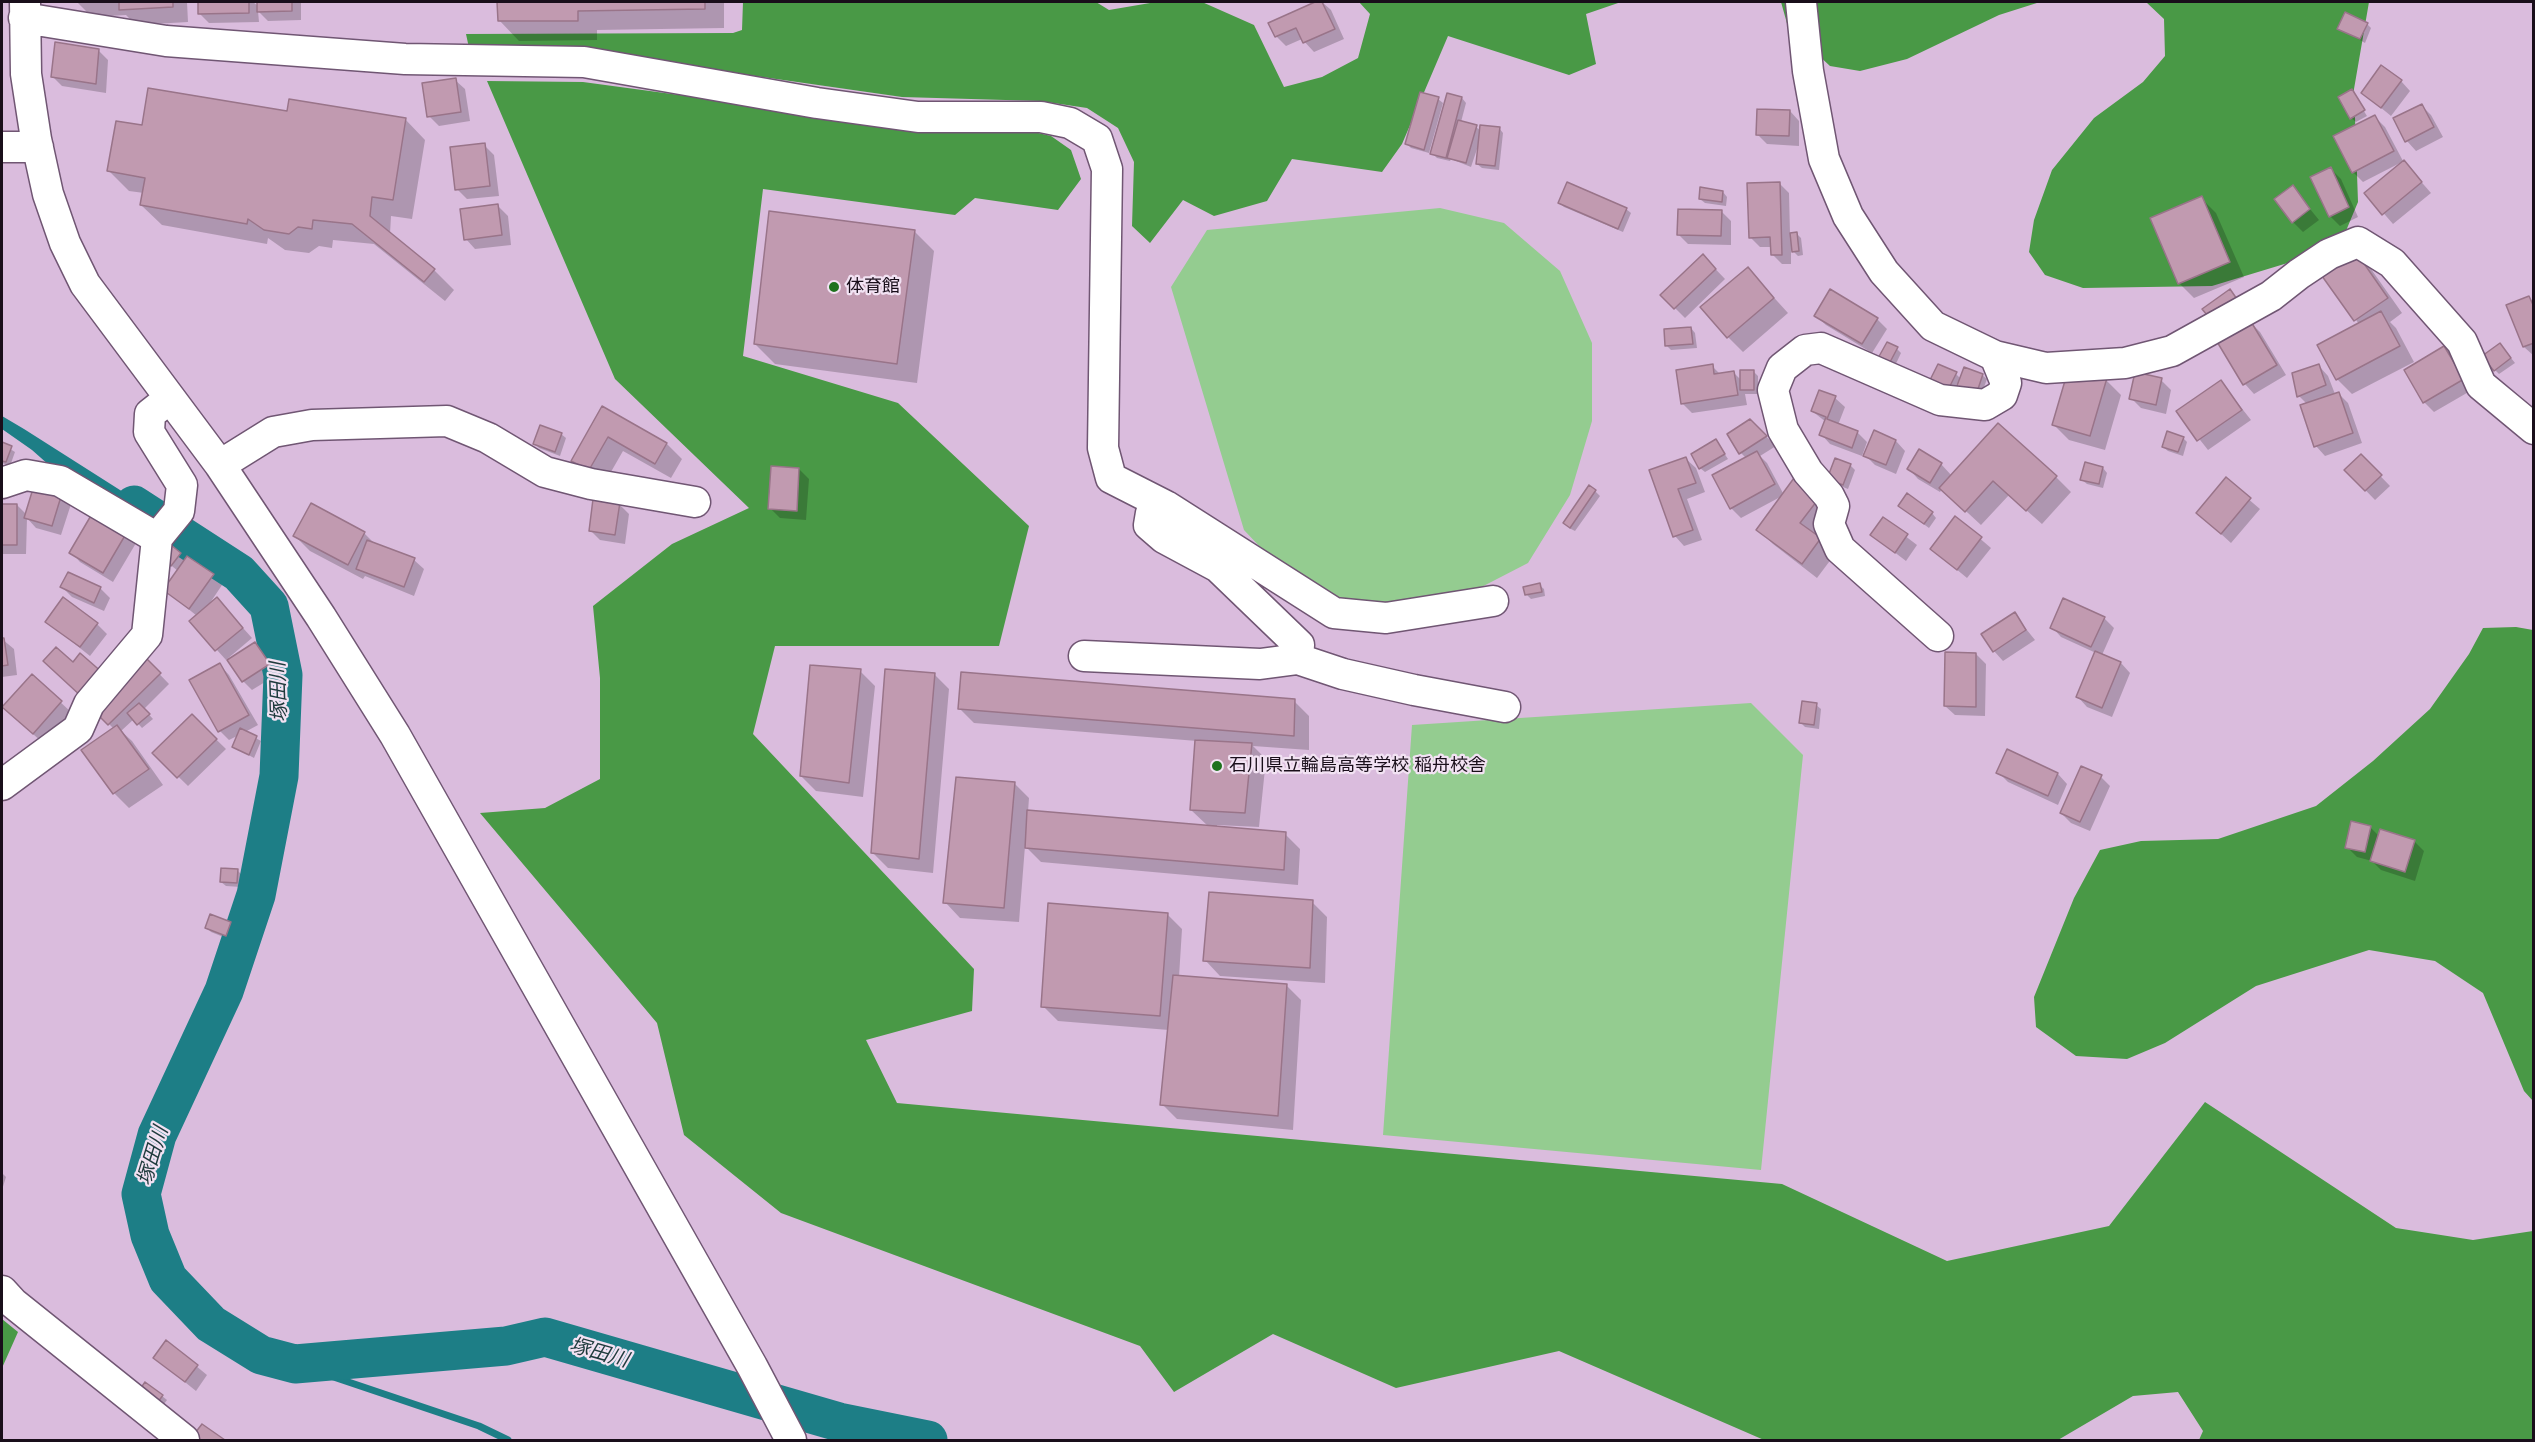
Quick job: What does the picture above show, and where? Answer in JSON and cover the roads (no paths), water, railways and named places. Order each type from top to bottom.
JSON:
[{"type":"street","points":[[1801,2],[1808,71],[1824,159],[1848,216],[1884,272],[1933,326],[1995,356],[2046,368],[2125,363],[2172,351],[2271,296],[2329,254],[2358,242],[2392,263],[2463,342],[2481,385],[2534,429]]},
{"type":"street","points":[[790,1439],[752,1366],[395,735],[220,465],[85,284],[65,243],[55,214],[38,147],[27,74],[25,10],[166,41],[405,59],[584,62],[817,103],[918,117],[1041,117],[1070,123],[1097,139],[1107,169],[1103,448],[1111,478],[1166,506],[1334,613],[1386,618],[1493,601]]},
{"type":"street","points":[[2,147],[38,147]]},
{"type":"street","points":[[1938,636],[1840,549],[1829,524],[1834,506],[1829,496],[1808,472],[1783,430],[1773,390],[1782,368],[1805,350],[1821,348],[1940,400],[1985,405],[2002,395],[2006,383],[1995,356]]},
{"type":"street","points":[[2,785],[78,729],[89,704],[147,635],[166,527],[182,485],[149,432],[150,414],[169,399]]},
{"type":"street","points":[[220,465],[273,432],[312,425],[447,421],[488,438],[545,472],[591,484],[695,502]]},
{"type":"street","points":[[2,483],[26,475],[60,481],[166,527]]},
{"type":"street","points":[[1166,506],[1151,513],[1149,525],[1164,538],[1218,567],[1299,645],[1298,659]]},
{"type":"street","points":[[1084,656],[1260,664],[1298,659],[1343,674],[1505,707]]},
{"type":"street","points":[[2,1291],[13,1303],[184,1440]]},
{"type":"waterway","name":"塚田川","points":[[134,505],[239,573],[269,606],[283,675],[279,776],[256,895],[224,991],[157,1135],[141,1194],[150,1235],[168,1279],[211,1324],[261,1355],[295,1364],[506,1346],[545,1337],[839,1422],[928,1440]]},
{"type":"waterway","points":[[295,1364],[479,1426],[508,1440]]},
{"type":"place","name":"体育館","points":[[834,287]]},
{"type":"place","name":"石川県立輪島高等学校 稲舟校舎","points":[[1217,766]]}]
